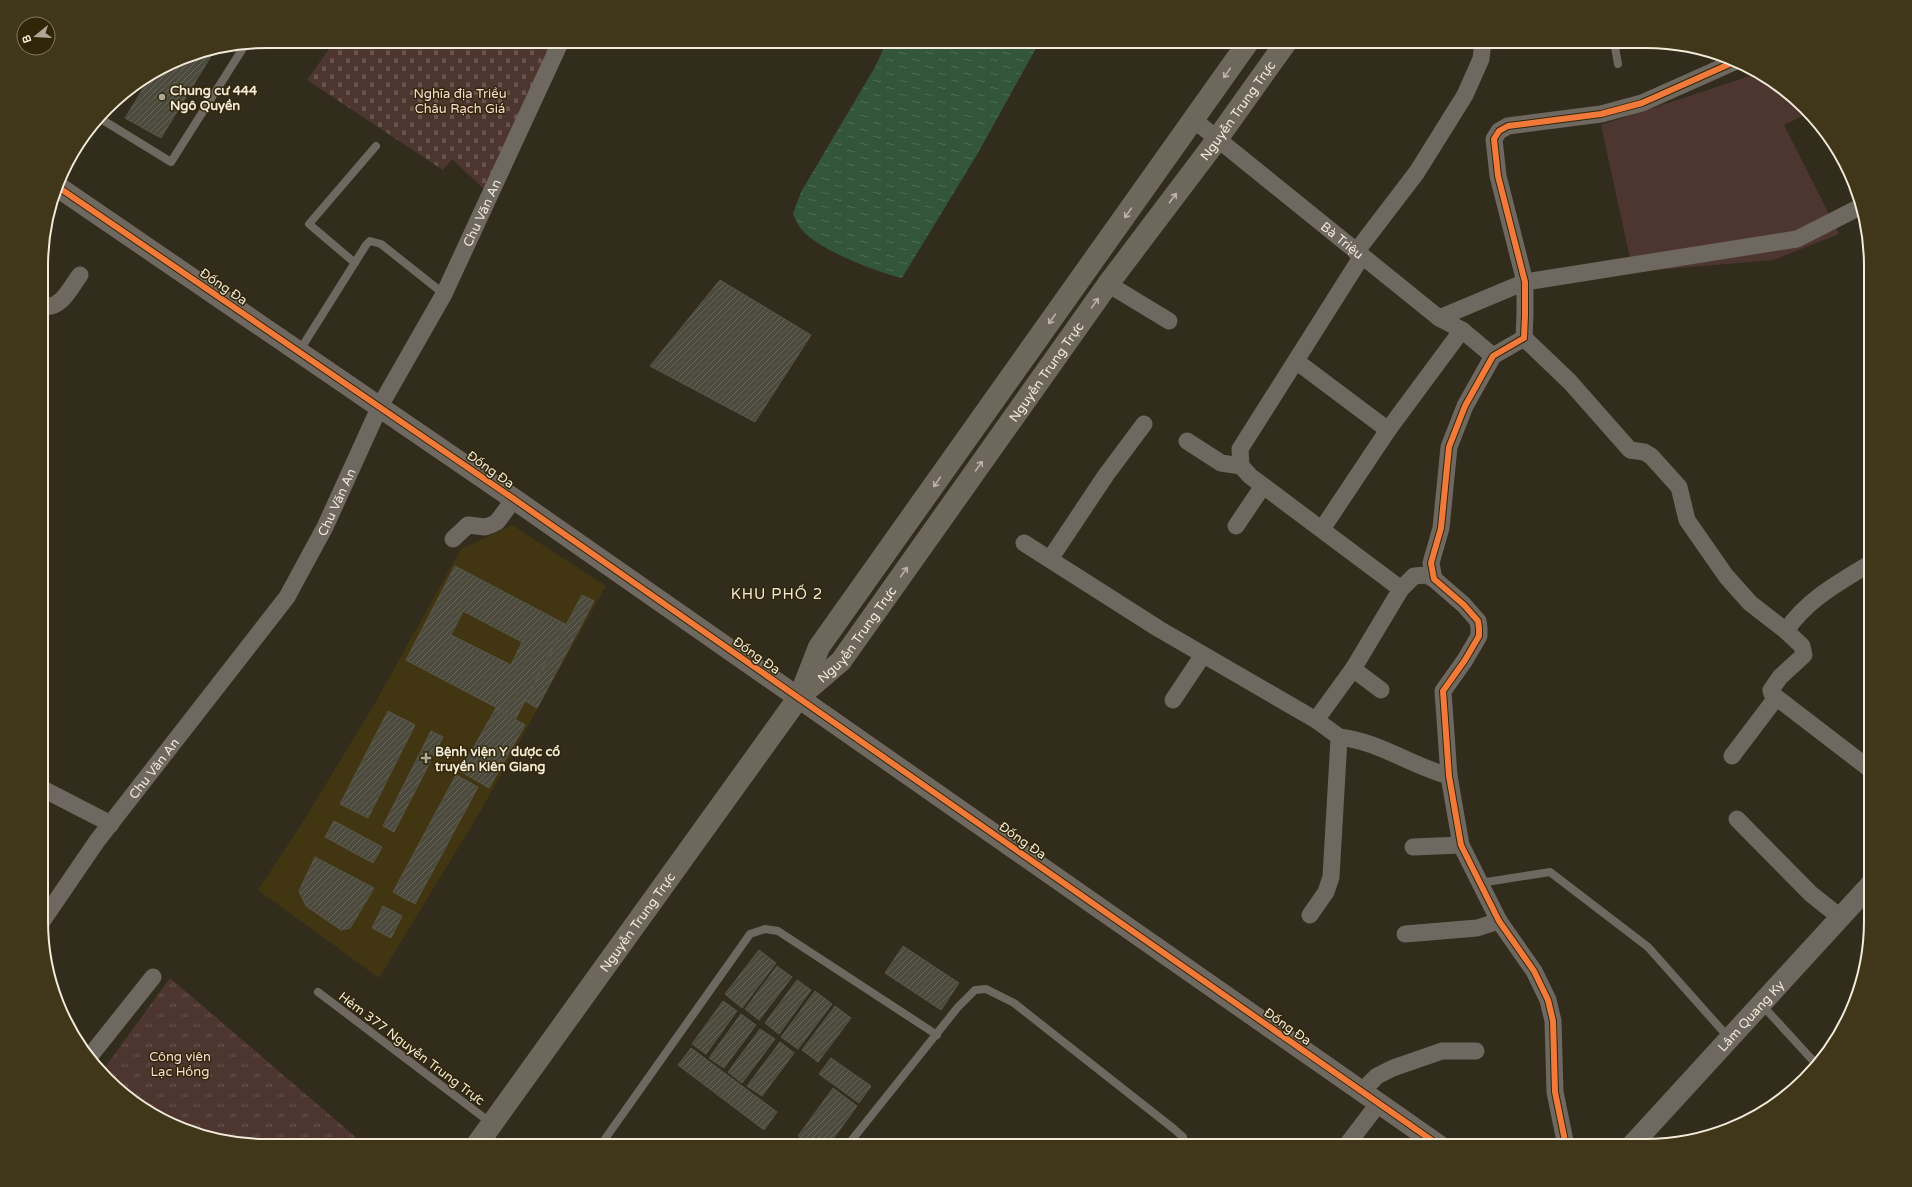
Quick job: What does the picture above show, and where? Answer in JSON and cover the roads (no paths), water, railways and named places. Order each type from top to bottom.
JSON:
[{"type":"main road","name":"Nguyễn Trung Trực","points":[[799,697],[819,647],[1244,48]]},
{"type":"main road","name":"Nguyễn Trung Trực","points":[[481,1139],[799,697],[840,661],[1108,284],[1218,139],[1282,48]]},
{"type":"street","name":"Chu Văn An","points":[[48,913],[111,824],[287,597],[325,526],[380,406],[444,294],[558,48]]},
{"type":"street","points":[[1401,589],[1250,476],[1241,466],[1240,449],[1296,361],[1359,254],[1417,172],[1465,95],[1481,59],[1482,48]]},
{"type":"street","points":[[1524,338],[1526,316],[1525,282],[1498,176],[1494,139],[1499,131],[1508,126],[1600,114],[1642,103],[1728,65]]},
{"type":"street","name":"Bà Triệu","points":[[1194,120],[1439,318],[1462,330],[1493,356]]},
{"type":"street","name":"Đống Đa","points":[[62,190],[300,350],[1362,1090],[1430,1139]]},
{"type":"street","points":[[1439,318],[1525,282],[1797,239],[1857,209]]},
{"type":"street","points":[[48,307],[51,308],[58,304],[80,275]]},
{"type":"street","points":[[1108,284],[1169,321]]},
{"type":"street","points":[[1322,529],[1388,430],[1462,330]]},
{"type":"street","points":[[1434,579],[1431,563],[1441,528],[1449,447],[1465,406],[1493,356],[1524,338]]},
{"type":"street","points":[[1524,338],[1570,382],[1630,450],[1644,452],[1651,456],[1679,487],[1687,520],[1712,558],[1750,603],[1786,630],[1802,646],[1805,652],[1802,658],[1791,666],[1771,690],[1772,694],[1864,765]]},
{"type":"street","points":[[1296,361],[1388,430]]},
{"type":"street","points":[[1050,559],[1106,475],[1144,424]]},
{"type":"street","points":[[1187,441],[1221,463],[1241,466]]},
{"type":"street","points":[[1236,526],[1263,486]]},
{"type":"street","points":[[453,539],[468,525],[486,527],[497,522],[514,499]]},
{"type":"street","points":[[1024,543],[1159,629],[1316,720],[1339,737],[1354,739],[1398,756],[1429,771],[1449,776]]},
{"type":"street","points":[[1786,630],[1794,618],[1826,591],[1864,567]]},
{"type":"street","points":[[1316,720],[1353,669],[1401,589],[1414,576],[1426,574],[1434,579],[1464,605],[1478,621],[1479,636],[1465,660],[1443,691],[1449,776],[1462,845],[1479,883],[1499,921],[1534,971],[1548,1000],[1553,1021],[1555,1092],[1565,1139]]},
{"type":"street","points":[[1173,700],[1204,654]]},
{"type":"street","points":[[1353,669],[1381,690]]},
{"type":"street","points":[[1732,756],[1776,698]]},
{"type":"street","points":[[1310,915],[1326,892],[1331,877],[1339,737]]},
{"type":"street","points":[[48,792],[111,824]]},
{"type":"street","points":[[1737,819],[1811,894],[1840,917]]},
{"type":"street","points":[[1413,847],[1462,845]]},
{"type":"street","name":"Lâm Quang Ky","points":[[1637,1139],[1864,891]]},
{"type":"street","points":[[1405,934],[1478,928],[1499,921]]},
{"type":"street","points":[[92,1053],[153,976]]},
{"type":"street","points":[[1362,1090],[1377,1076],[1393,1068],[1442,1051],[1476,1051]]},
{"type":"street","points":[[1351,1139],[1379,1103]]},
{"type":"lane","points":[[1615,48],[1618,64]]},
{"type":"lane","points":[[104,120],[171,162],[241,50]]},
{"type":"lane","points":[[355,263],[309,224],[376,146]]},
{"type":"lane","points":[[300,350],[366,245],[370,241],[381,244],[444,294]]},
{"type":"lane","points":[[1479,883],[1550,872],[1648,947],[1729,1038]]},
{"type":"lane","points":[[605,1139],[750,934],[765,929],[778,931],[937,1035]]},
{"type":"lane","points":[[853,1139],[958,1007],[975,990],[986,989],[1014,1003],[1174,1129],[1183,1137],[1183,1139]]},
{"type":"lane","name":"Hẻm 377 Nguyễn Trung Trực","points":[[318,992],[492,1123]]},
{"type":"lane","points":[[1761,1004],[1813,1061]]},
{"type":"water","points":[[884,48],[1036,48],[978,153],[902,278],[863,265],[821,245],[810,238],[802,230],[793,214],[801,192],[875,67]]},
{"type":"place","name":"Chung cư 444 Ngô Quyền","points":[[162,97]]},
{"type":"place","name":"Bệnh viện Y dược cổ truyền Kiên Giang","points":[[426,758]]},
{"type":"district","name":"KHU PHỐ 2","points":[[777,594]]},
{"type":"park label","name":"Nghĩa địa Triều Châu Rạch Giá","points":[[460,100]]},
{"type":"park label","name":"Công viên Lạc Hồng","points":[[180,1064]]}]
